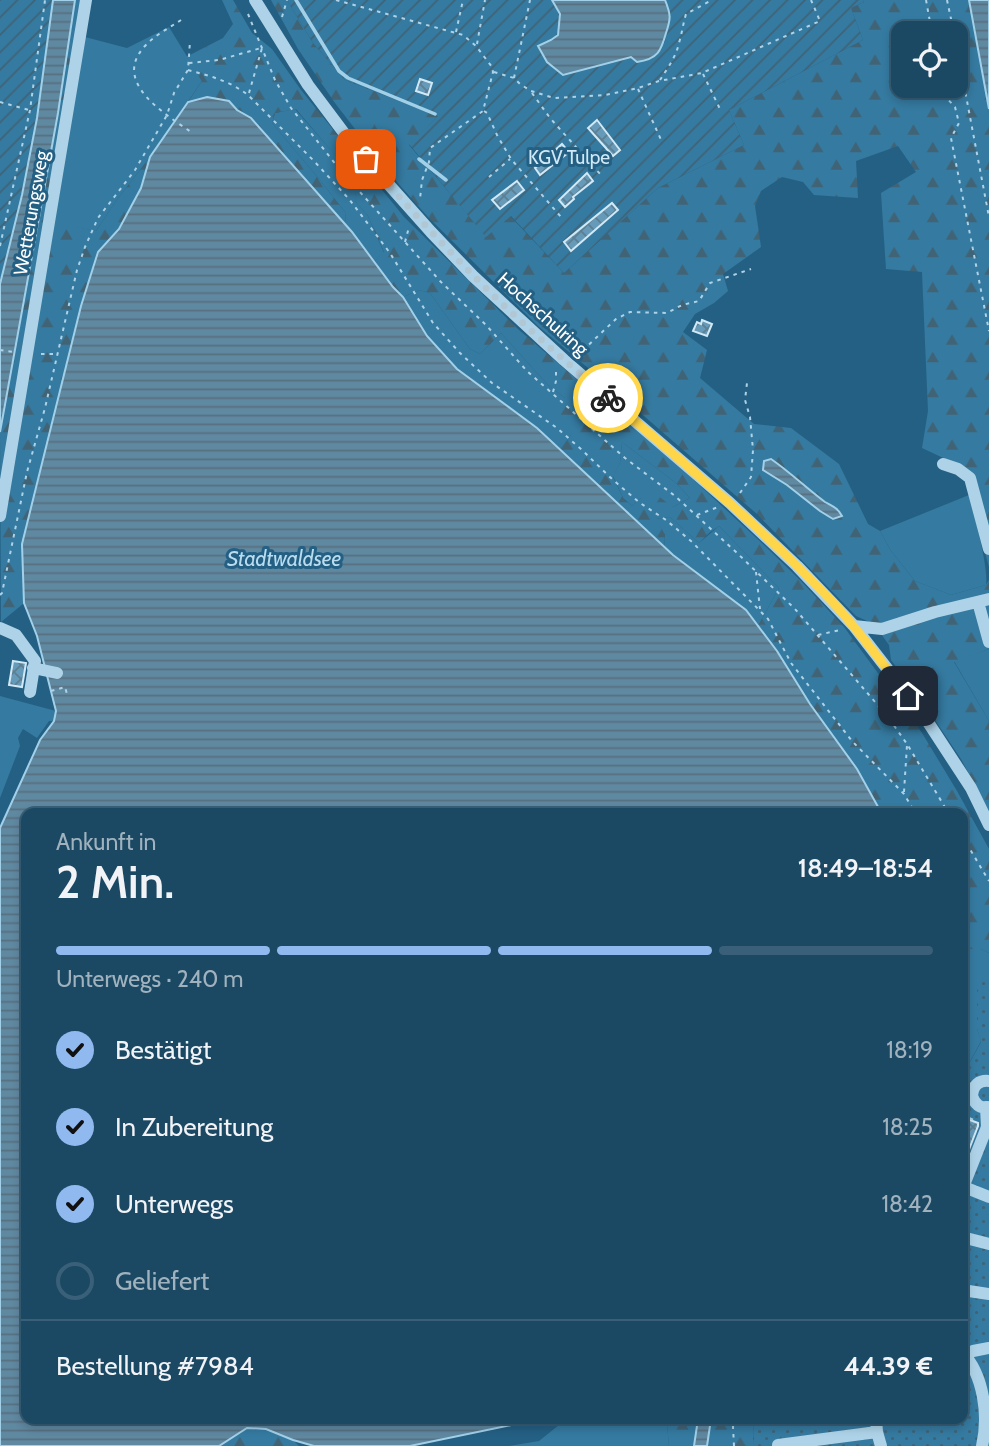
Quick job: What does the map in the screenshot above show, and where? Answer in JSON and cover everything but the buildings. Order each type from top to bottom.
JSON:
[{"type":"street","name":"Wetterungsweg","points":[[0,516],[21,353],[86,0]]},
{"type":"street","name":"Hochschulring","points":[[255,0],[308,85],[368,161],[473,276],[564,360],[730,503],[797,566],[854,626],[923,716],[971,788],[989,825]]},
{"type":"street","points":[[943,464],[958,468],[970,478],[989,549]]},
{"type":"street","points":[[854,626],[882,629],[984,600],[989,642]]},
{"type":"street","points":[[0,628],[16,635],[35,661],[30,692]]},
{"type":"street","points":[[877,656],[882,629]]},
{"type":"street","points":[[33,668],[57,673]]},
{"type":"street","points":[[968,1176],[987,1127],[987,1107],[977,1104],[972,1096],[974,1086],[978,1082],[988,1080]]},
{"type":"street","points":[[968,1191],[989,1197]]},
{"type":"street","points":[[968,1239],[989,1244]]},
{"type":"street","points":[[968,1291],[989,1294]]},
{"type":"street","points":[[968,1352],[989,1348]]},
{"type":"street","points":[[968,1359],[986,1392],[985,1439]]},
{"type":"street","points":[[778,1445],[876,1426],[881,1446]]},
{"type":"path","points":[[0,246],[30,110],[45,0]]},
{"type":"path","points":[[335,0],[463,35],[476,46],[492,67],[483,110],[430,148],[427,166]]},
{"type":"path","points":[[456,33],[463,0]]},
{"type":"path","points":[[476,46],[485,0]]},
{"type":"path","points":[[514,78],[530,0]]},
{"type":"path","points":[[659,81],[680,42],[687,14],[712,0]]},
{"type":"path","points":[[493,72],[514,78],[531,91],[554,98],[605,95],[659,81],[702,74],[820,21],[811,0]]},
{"type":"path","points":[[926,0],[930,21]]},
{"type":"path","points":[[947,0],[951,21]]},
{"type":"path","points":[[248,13],[275,80],[290,108],[341,170],[441,282],[486,325],[527,371],[625,458],[675,496],[795,610],[888,717],[945,808]]},
{"type":"path","points":[[181,20],[145,46],[134,67],[143,93],[167,116],[191,132]]},
{"type":"path","points":[[0,595],[76,270],[98,218],[135,170],[167,116],[174,93],[188,70],[190,41]]},
{"type":"path","points":[[189,63],[219,60],[262,47]]},
{"type":"path","points":[[248,95],[262,47]]},
{"type":"path","points":[[188,70],[237,86],[248,95],[349,199],[390,253],[433,323],[460,353],[492,383],[558,428],[612,480],[675,527],[726,575],[768,619],[791,663],[852,741],[904,794],[912,808]]},
{"type":"path","points":[[702,74],[720,109]]},
{"type":"path","points":[[638,88],[662,142]]},
{"type":"path","points":[[531,91],[550,118],[601,175]]},
{"type":"path","points":[[947,98],[955,107],[959,123],[951,138],[989,331]]},
{"type":"path","points":[[966,98],[989,217]]},
{"type":"path","points":[[0,102],[30,110]]},
{"type":"path","points":[[483,110],[511,159],[561,217]]},
{"type":"path","points":[[489,177],[511,159]]},
{"type":"path","points":[[0,229],[4,230]]},
{"type":"path","points":[[552,394],[556,367],[580,353],[616,319],[630,312],[667,313],[682,305],[699,301],[710,284],[751,269]]},
{"type":"path","points":[[0,351],[57,354]]},
{"type":"path","points":[[696,516],[730,503],[751,477],[753,450],[750,417],[745,400],[747,383]]},
{"type":"path","points":[[756,571],[760,610]]},
{"type":"path","points":[[817,635],[854,626]]},
{"type":"path","points":[[51,691],[65,687],[67,694]]},
{"type":"path","points":[[904,794],[907,744]]},
{"type":"path","points":[[968,846],[989,881]]},
{"type":"path","points":[[733,1424],[734,1446]]},
{"type":"green space","points":[[0,0],[53,0],[37,118],[22,195],[0,284]]},
{"type":"green space","points":[[75,0],[91,0],[52,222],[96,231],[150,157],[141,188],[119,229],[97,252],[22,544],[24,603],[1,622],[0,432],[58,113]]},
{"type":"green space","points":[[222,0],[233,0],[252,33],[272,49],[301,90],[404,217],[519,330],[682,469],[765,546],[844,627],[922,733],[966,808],[879,808],[857,769],[758,626],[779,588],[719,526],[699,543],[670,517],[656,519],[665,535],[664,547],[560,450],[571,435],[560,417],[565,398],[548,385],[501,333],[480,354],[470,349],[430,293],[419,290],[403,297],[375,261],[384,252],[368,216],[355,201],[356,180],[296,109],[275,113],[272,123],[345,212],[346,224],[251,118],[237,110],[229,101],[207,97],[188,102],[202,81],[186,57],[223,38],[233,24]],"holes":[[[622,442],[676,483],[690,498],[673,507],[654,493],[641,498],[632,506],[623,498],[613,477],[620,463]]]},
{"type":"green space","points":[[271,0],[287,0],[313,43],[345,80],[438,116],[409,145],[486,236],[510,216],[564,273],[658,188],[744,145],[729,110],[863,40],[851,8],[864,2],[863,0],[969,0],[989,109],[989,567],[966,480],[952,462],[922,448],[928,411],[922,272],[886,269],[881,193],[916,172],[898,146],[856,161],[858,198],[814,195],[803,182],[782,177],[761,191],[755,206],[761,247],[723,274],[728,291],[695,314],[683,332],[707,350],[700,378],[754,424],[791,428],[839,464],[868,524],[880,531],[891,551],[915,581],[951,595],[986,585],[989,580],[989,649],[954,662],[989,721],[989,811],[961,759],[891,660],[889,645],[874,624],[856,616],[757,514],[538,326],[428,217],[389,173],[335,103],[298,49]],"holes":[[[771,459],[839,510],[787,485],[764,470]]]},
{"type":"green space","name":"KGV Tulpe","points":[[287,0],[552,0],[560,26],[551,40],[563,75],[631,57],[665,42],[670,18],[665,0],[863,0],[864,2],[851,8],[863,40],[729,110],[744,145],[658,188],[564,273],[511,216],[486,237],[409,144],[438,116],[345,80],[313,43]]},
{"type":"green space","points":[[169,27],[202,81],[96,231],[51,223],[85,37],[127,48]]},
{"type":"green space","points":[[295,109],[357,180],[355,201],[368,216],[384,253],[375,261],[346,224],[345,212],[272,123],[275,113]]},
{"type":"green space","points":[[419,290],[430,293],[470,349],[480,354],[501,333],[548,385],[565,398],[571,435],[560,450],[537,428],[457,369],[427,336],[403,297]]},
{"type":"green space","points":[[622,442],[676,483],[690,498],[673,507],[641,498],[632,506],[623,498],[613,476],[620,463]]},
{"type":"green space","points":[[969,495],[983,555],[986,585],[951,595],[915,581],[891,551],[880,531]]},
{"type":"green space","points":[[670,517],[699,543],[719,526],[779,588],[758,626],[746,610],[664,547],[665,535],[655,519]]},
{"type":"green space","points":[[989,649],[989,721],[954,661]]},
{"type":"green space","points":[[0,696],[56,711],[54,721],[49,721],[37,738],[23,729],[18,738],[20,746],[0,798]]},
{"type":"green space","points":[[968,811],[989,849],[989,953],[981,949],[968,949]]},
{"type":"green space","points":[[968,949],[981,949],[989,953],[989,978],[977,979],[977,1028],[981,1041],[968,1066]]},
{"type":"green space","points":[[977,978],[989,978],[989,1446],[753,1446],[754,1424],[968,1424],[968,1066],[981,1042],[977,1028]]},
{"type":"green space","points":[[560,1424],[667,1424],[669,1446],[509,1446],[539,1441]]},
{"type":"green space","points":[[667,1424],[697,1424],[694,1446],[669,1446]]},
{"type":"green space","points":[[710,1424],[754,1424],[753,1446],[707,1446]]},
{"type":"green space","points":[[247,1428],[266,1429],[293,1440],[299,1446],[219,1446]]},
{"type":"water","points":[[53,0],[75,0],[58,113],[0,432],[0,284],[22,195],[37,118]]},
{"type":"water","points":[[552,0],[665,0],[669,24],[660,49],[650,59],[637,62],[631,57],[563,75],[547,62],[538,46],[558,35],[560,14]]},
{"type":"water","points":[[969,0],[989,0],[989,109]]},
{"type":"water","name":"Stadtwaldsee","points":[[207,97],[229,101],[237,110],[251,118],[352,232],[403,297],[427,336],[457,369],[537,428],[673,555],[746,610],[857,769],[879,808],[21,808],[21,1424],[516,1424],[410,1446],[314,1446],[266,1429],[247,1428],[219,1446],[0,1446],[0,828],[40,740],[54,721],[56,711],[37,636],[24,603],[22,544],[81,306],[98,252],[119,229],[141,188],[150,157],[188,102]]},
{"type":"water","points":[[771,459],[837,509],[842,516],[833,519],[763,470],[764,461]]},
{"type":"water","points":[[697,1424],[710,1424],[707,1446],[694,1446]]},
{"type":"waterway","points":[[296,0],[339,71],[348,78],[435,114]]},
{"type":"waterway","points":[[419,159],[446,180]]},
{"type":"way so far","points":[[366,159],[473,276],[608,398]]},
{"type":"route","points":[[608,398],[730,503],[797,566],[854,626],[908,696]]}]
